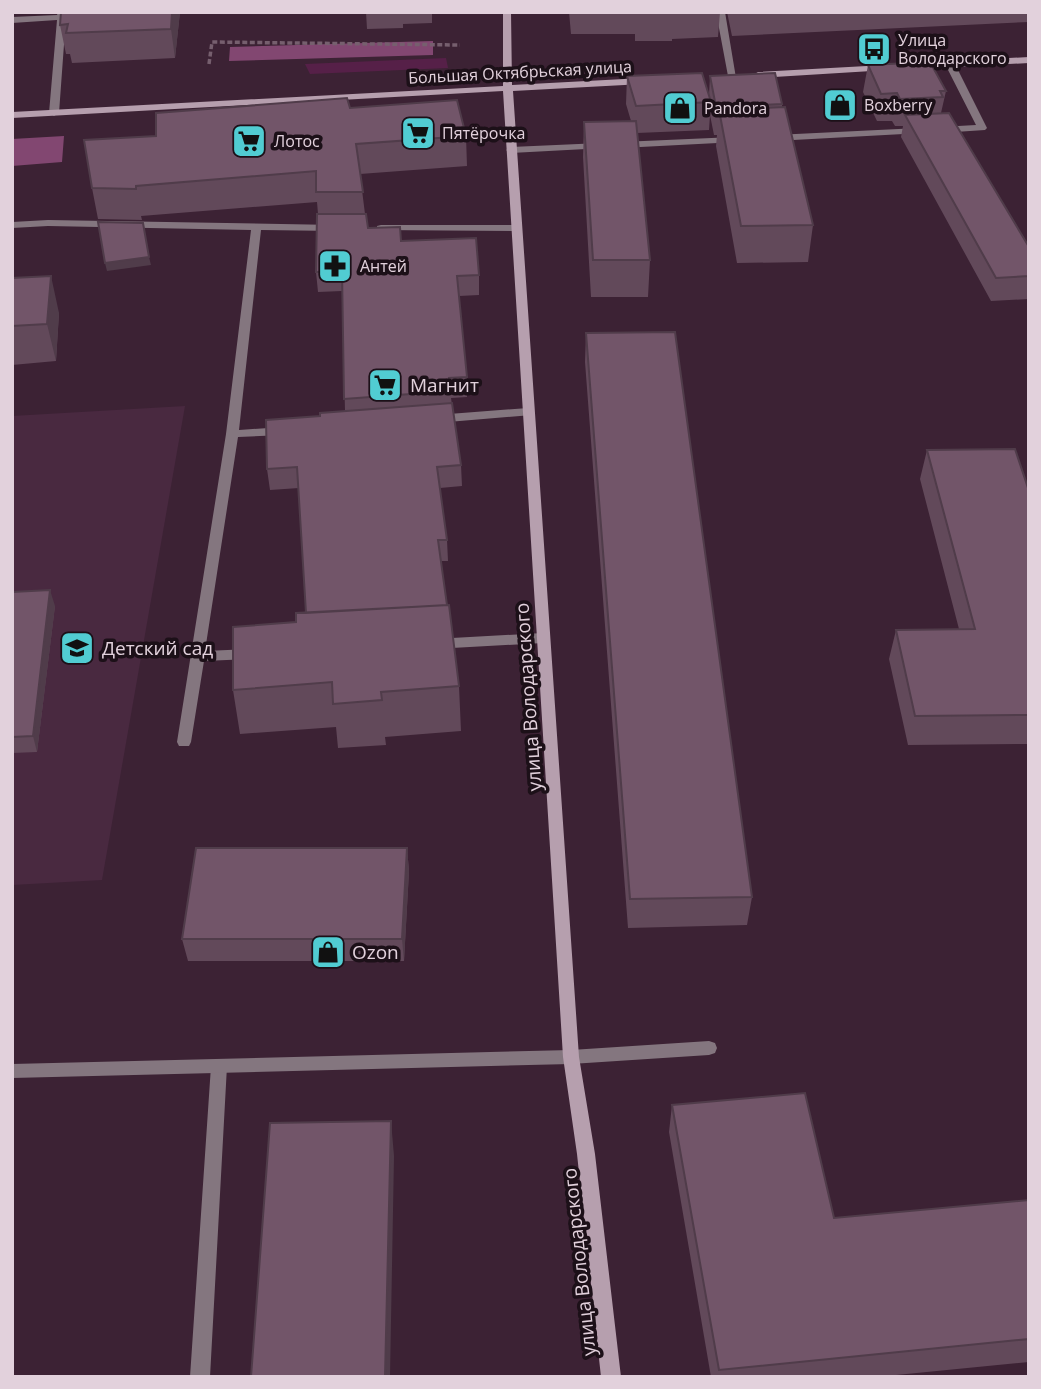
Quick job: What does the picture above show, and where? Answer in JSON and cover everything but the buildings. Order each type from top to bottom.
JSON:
[{"type":"street","name":"улица Володарского","points":[[507,12],[507,88],[571,1057],[586,1154],[611,1377]]},
{"type":"street","points":[[720,12],[733,76]]},
{"type":"street","points":[[12,20],[62,15],[54,113]]},
{"type":"street","points":[[719,77],[1029,60]]},
{"type":"street","points":[[765,138],[982,128],[950,64]]},
{"type":"street","name":"Большая Октябрьская улица","points":[[12,115],[654,80]]},
{"type":"street","points":[[511,150],[751,139]]},
{"type":"street","points":[[12,225],[48,223],[350,228]]},
{"type":"street","points":[[184,742],[232,435],[256,228]]},
{"type":"street","points":[[364,228],[516,228]]},
{"type":"street","points":[[425,420],[528,412]]},
{"type":"street","points":[[232,435],[301,429]]},
{"type":"street","points":[[421,645],[543,638]]},
{"type":"street","points":[[199,656],[268,653]]},
{"type":"street","points":[[12,1071],[571,1057],[709,1048]]},
{"type":"street","points":[[200,1377],[219,1066]]},
{"type":"path","points":[[209,64],[212,42],[460,45]]},
{"type":"shaded area","points":[[433,41],[433,55],[229,61],[230,47]]},
{"type":"shaded area","points":[[446,58],[448,68],[310,74],[305,64]]},
{"type":"shaded area","points":[[64,136],[62,162],[12,166],[12,139]]},
{"type":"shaded area","name":"Детский сад","points":[[185,406],[102,880],[12,885],[12,416]]},
{"type":"place","name":"Улица Володарского","points":[[874,49]]},
{"type":"place","name":"Boxberry","points":[[840,105]]},
{"type":"place","name":"Pandora","points":[[680,108]]},
{"type":"place","name":"Пятёрочка","points":[[418,133]]},
{"type":"place","name":"Лотос","points":[[249,141]]},
{"type":"place","name":"Антей","points":[[335,266]]},
{"type":"place","name":"Магнит","points":[[385,385]]},
{"type":"place","name":"Детский сад","points":[[77,648]]},
{"type":"place","name":"Ozon","points":[[328,952]]}]
